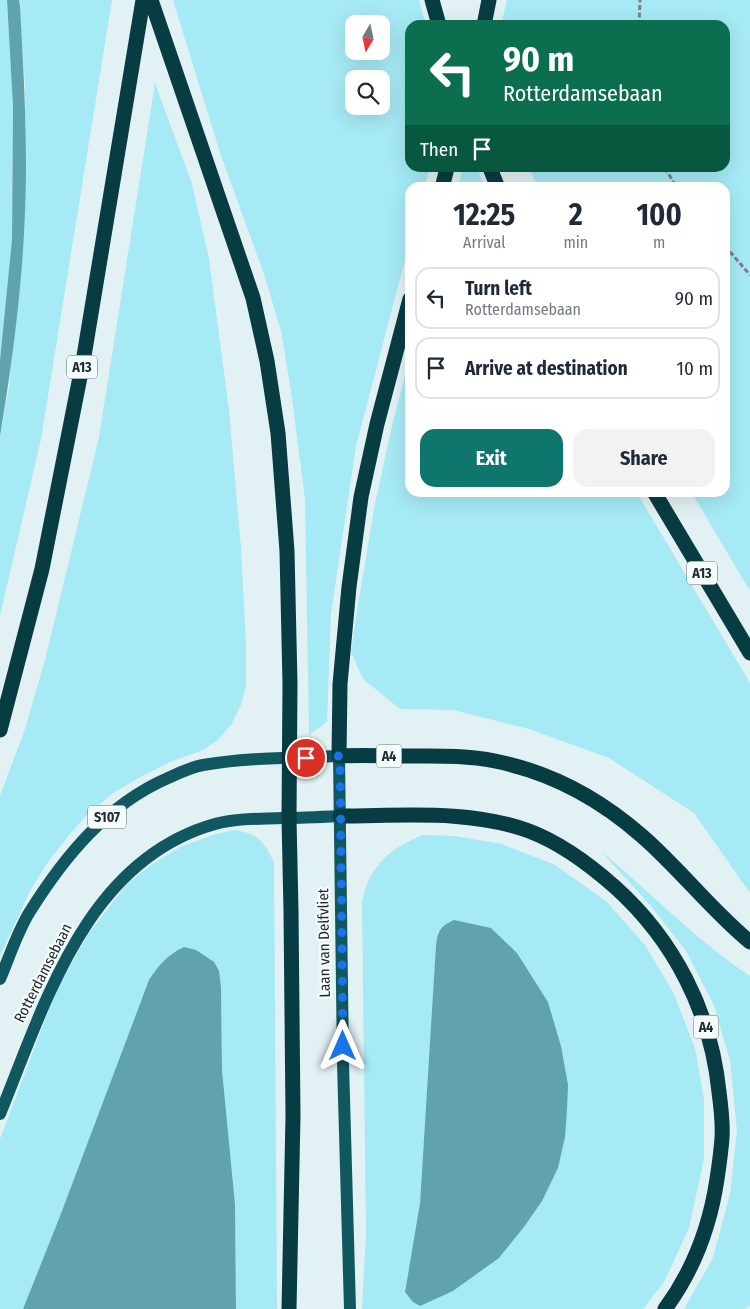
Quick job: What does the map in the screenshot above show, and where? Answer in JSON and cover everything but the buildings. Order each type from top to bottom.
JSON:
[{"type":"highway","name":"A13","points":[[0,730],[42,569],[83,362],[143,0]]},
{"type":"highway","points":[[151,0],[253,298],[267,361],[277,424],[287,551],[290,684],[288,818],[293,1116],[289,1309]]},
{"type":"highway","points":[[432,0],[438,20]]},
{"type":"highway","points":[[485,20],[489,0]]},
{"type":"highway","points":[[340,756],[340,684],[349,587],[361,497],[377,424],[405,318]]},
{"type":"highway","name":"A13","points":[[657,497],[750,652]]},
{"type":"highway","name":"A4","points":[[340,756],[439,756],[481,759],[514,766],[548,777],[591,798],[617,815],[674,866],[750,942]]},
{"type":"highway","name":"A4","points":[[340,816],[463,817],[487,820],[528,831],[572,853],[600,873],[645,916],[668,948],[692,988],[713,1047],[718,1077],[722,1136],[714,1197],[706,1227],[692,1266],[665,1309]]},
{"type":"main road","name":"S107","points":[[0,979],[28,915],[63,863],[102,820],[127,800],[154,784],[202,765],[245,760],[340,756]]},
{"type":"main road","name":"Laan van Delfvliet","points":[[340,756],[343,1063],[350,1309]]},
{"type":"main road","name":"Rotterdamsebaan","points":[[0,1114],[28,1041],[62,965],[85,926],[113,888],[130,871],[183,835],[215,824],[236,820],[340,816]]},
{"type":"path","points":[[639,20],[640,0]]},
{"type":"path","points":[[730,252],[750,275]]},
{"type":"shaded area","points":[[0,0],[7,0],[13,107],[12,239],[0,360]]},
{"type":"shaded area","points":[[7,0],[19,0],[20,7],[26,165],[19,301],[0,436],[0,360],[12,239],[13,107]]},
{"type":"shaded area","points":[[19,0],[112,0],[41,439],[0,616],[0,436],[9,387],[26,166],[25,84]]},
{"type":"shaded area","points":[[173,0],[419,0],[425,20],[405,20],[405,172],[429,172],[426,182],[405,182],[405,260],[356,446],[331,614],[327,722],[309,735],[305,499],[281,331],[264,274],[221,156]]},
{"type":"shaded area","points":[[507,0],[750,0],[750,591],[694,497],[730,497],[730,182],[536,182],[531,172],[730,172],[730,20],[502,20]]},
{"type":"shaded area","points":[[155,83],[192,184],[209,259],[229,410],[241,548],[246,685],[241,705],[231,725],[218,740],[203,750],[170,762],[144,775],[113,793],[85,817],[48,862],[30,891],[0,956],[0,796],[25,729],[45,660],[99,437]]},
{"type":"shaded area","points":[[462,172],[479,172],[483,182],[459,182]]},
{"type":"shaded area","points":[[405,377],[405,497],[639,497],[750,683],[750,893],[694,813],[609,758],[529,729],[453,710],[400,709],[363,679],[351,652],[375,504]]},
{"type":"shaded area","points":[[234,830],[249,833],[259,840],[267,849],[274,863],[277,1309],[236,1309],[235,1204],[222,1070],[221,987],[62,1211],[23,1309],[0,1309],[0,1139],[57,988],[89,933],[127,884],[151,865],[180,847],[216,834]]},
{"type":"shaded area","points":[[423,835],[454,836],[502,844],[555,865],[606,901],[645,945],[674,994],[695,1048],[704,1100],[704,1159],[689,1228],[664,1282],[643,1309],[362,1309],[366,1234],[362,902],[365,889],[376,868],[391,852]],"holes":[[[473,925],[491,928],[517,953],[548,1002],[561,1046],[542,1201],[499,1258],[453,1291],[405,1291],[420,1203],[438,931]]]},
{"type":"shaded area","points":[[601,851],[692,932],[750,976],[750,1306],[744,1309],[684,1309],[713,1258],[730,1194],[737,1131],[730,1061],[714,1005],[686,951],[651,906]]},
{"type":"shaded area","points":[[454,920],[491,928],[517,953],[548,1002],[561,1046],[568,1085],[565,1137],[558,1168],[542,1201],[499,1258],[453,1291],[420,1306],[413,1302],[405,1292],[420,1203],[436,945],[440,930]]},
{"type":"shaded area","points":[[184,947],[196,950],[214,962],[219,971],[221,987],[222,1070],[235,1204],[236,1309],[23,1309],[149,980],[164,961]]},
{"type":"route","points":[[306,758],[340,756],[340,909],[343,1046]]}]
